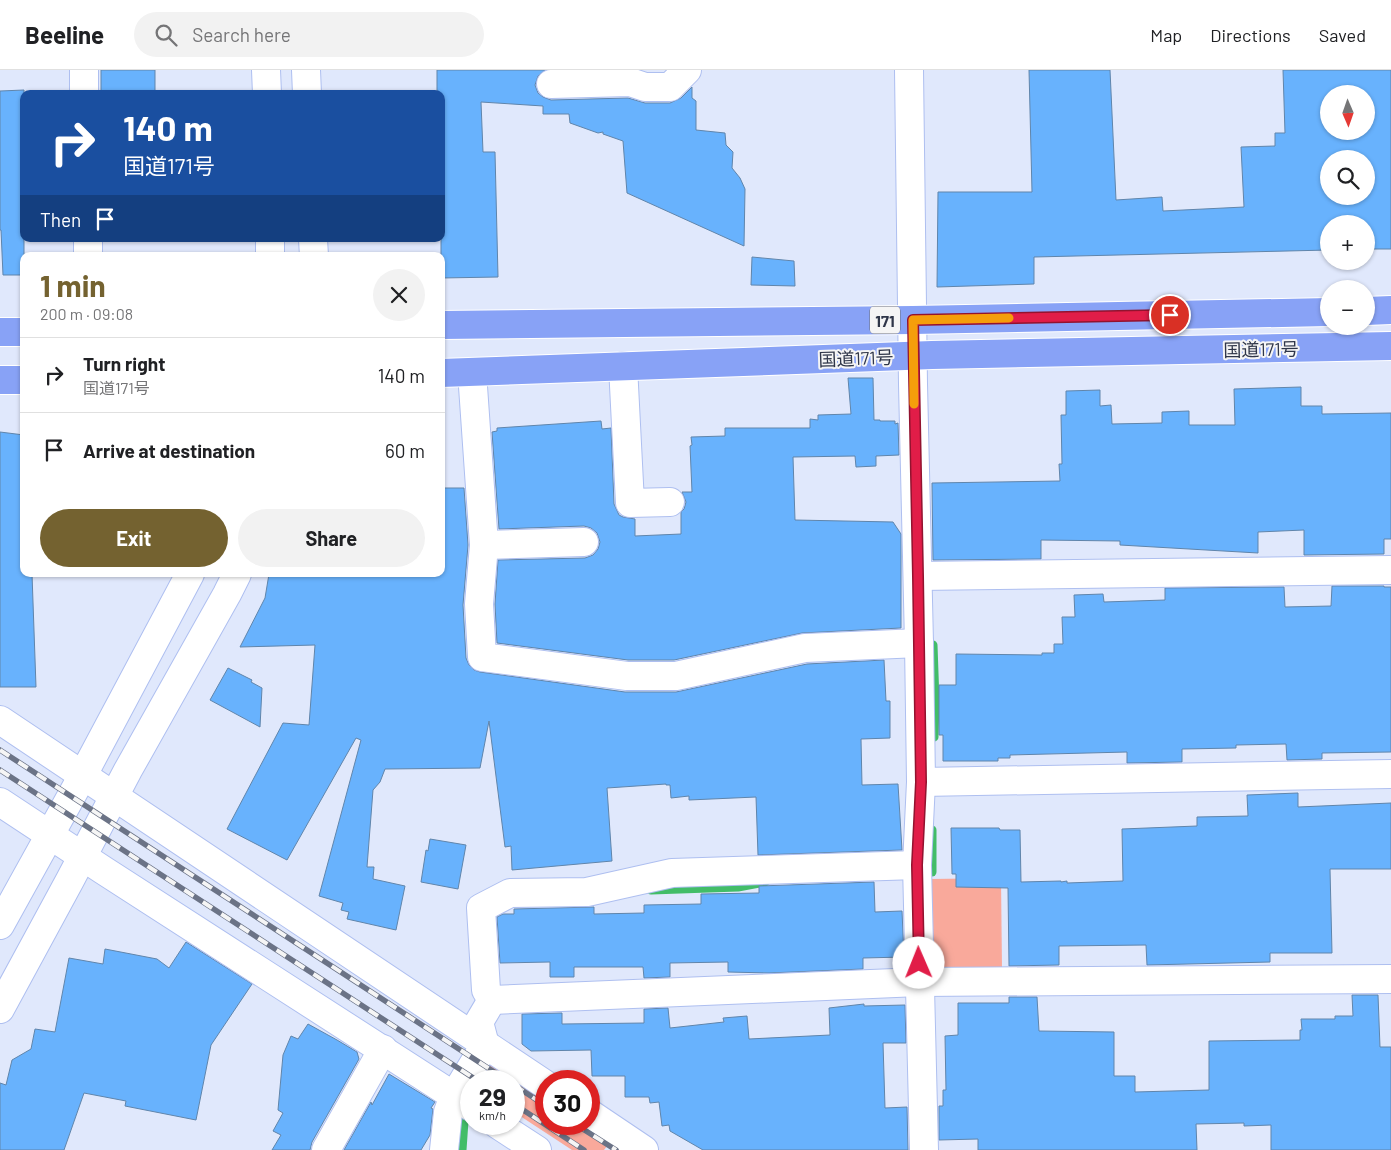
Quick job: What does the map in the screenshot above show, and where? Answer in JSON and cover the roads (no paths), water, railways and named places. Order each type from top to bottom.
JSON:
[{"type":"highway","points":[[1375,311],[1391,310]]},
{"type":"highway","name":"国道171号","points":[[445,325],[913,320],[1320,312]]},
{"type":"highway","points":[[0,332],[20,332]]},
{"type":"highway","name":"国道171号","points":[[445,373],[913,356],[1391,346]]},
{"type":"highway","points":[[0,380],[20,380]]},
{"type":"street","points":[[84,70],[84,90]]},
{"type":"street","points":[[266,70],[267,90]]},
{"type":"street","points":[[306,70],[307,90]]},
{"type":"street","points":[[551,84],[630,76],[645,87],[670,87],[687,70]]},
{"type":"street","points":[[909,70],[920,643],[921,782],[917,865],[924,1150]]},
{"type":"street","points":[[623,366],[630,503],[670,502]]},
{"type":"street","points":[[472,372],[484,545],[479,604],[482,657],[628,676],[676,676],[805,648],[920,643]]},
{"type":"street","points":[[484,545],[584,542]]},
{"type":"street","points":[[918,576],[1391,570]]},
{"type":"street","points":[[0,925],[8,894],[49,835],[188,577]]},
{"type":"street","points":[[0,1009],[114,796],[236,577]]},
{"type":"street","points":[[0,720],[535,1078]]},
{"type":"street","points":[[921,782],[1391,774]]},
{"type":"street","points":[[0,802],[82,857],[460,1099]]},
{"type":"street","points":[[492,1000],[486,990],[481,908],[510,893],[587,892],[672,873],[917,865]]},
{"type":"street","points":[[492,1000],[919,982],[1391,979]]},
{"type":"street","points":[[475,1070],[485,1045],[479,1022],[492,1000]]},
{"type":"street","points":[[326,1150],[383,1049]]},
{"type":"street","points":[[444,1150],[448,1112],[460,1103]]},
{"type":"street","points":[[600,1120],[644,1150]]},
{"type":"street","points":[[514,1135],[537,1150]]},
{"type":"waterway","points":[[933,645],[934,737]]},
{"type":"waterway","points":[[932,830],[932,872]]},
{"type":"waterway","points":[[651,890],[738,887],[765,882]]},
{"type":"waterway","points":[[462,1150],[463,1135]]},
{"type":"railway","points":[[0,750],[491,1070]]},
{"type":"railway","points":[[0,770],[461,1070]]},
{"type":"railway","points":[[525,1092],[535,1099]]},
{"type":"railway","points":[[525,1111],[584,1150]]},
{"type":"railway","points":[[592,1135],[616,1150]]}]
